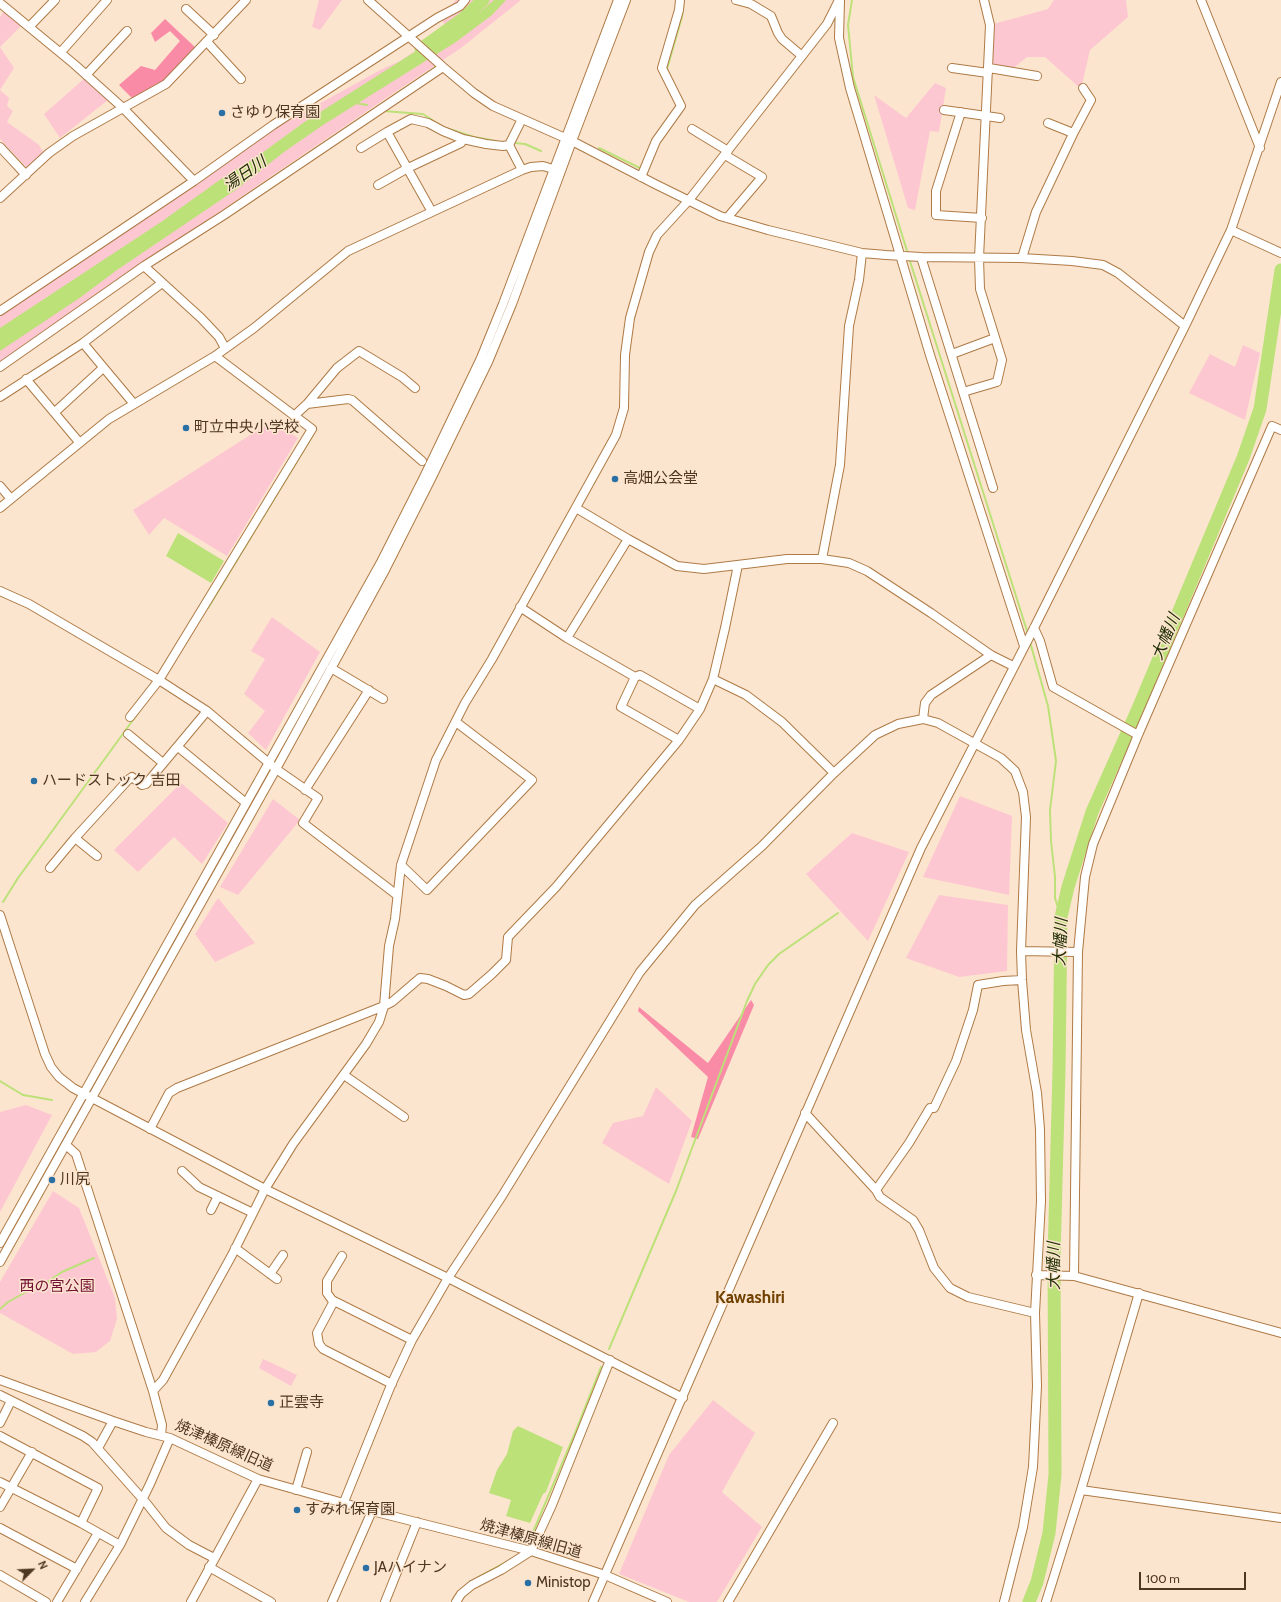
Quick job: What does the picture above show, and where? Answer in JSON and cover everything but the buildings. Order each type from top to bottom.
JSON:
[{"type":"street","points":[[61,52],[107,0]]},
{"type":"street","points":[[0,198],[49,153],[73,136],[166,84],[246,0]]},
{"type":"street","points":[[368,0],[442,67],[487,101],[522,119],[568,139],[720,216],[768,230],[862,253],[901,256],[1022,258],[1072,261],[1103,265],[1118,273],[1186,326]]},
{"type":"street","points":[[0,311],[194,181],[273,125],[437,18],[460,6],[465,0]]},
{"type":"street","points":[[0,1262],[276,769],[385,570],[488,362],[512,304],[568,139],[618,0]]},
{"type":"street","points":[[0,1244],[380,564],[431,463],[481,358],[554,169],[626,0]]},
{"type":"street","points":[[641,176],[656,141],[680,106],[662,68],[679,10],[680,0]]},
{"type":"street","points":[[736,0],[751,4],[772,16],[778,33],[782,39],[802,56]]},
{"type":"street","points":[[153,1391],[163,1380],[235,1248],[265,1189],[293,1144],[366,1044],[379,1022],[384,1006],[389,946],[395,919],[401,865],[436,760],[465,703],[611,447],[624,408],[625,355],[630,318],[649,252],[657,235],[689,200],[827,24],[840,0]]},
{"type":"street","points":[[840,0],[839,38],[850,88],[901,256],[1025,644]]},
{"type":"street","points":[[963,392],[997,382],[1002,360],[980,289],[979,258],[990,25],[984,0]]},
{"type":"street","points":[[1201,0],[1260,148]]},
{"type":"street","points":[[30,26],[52,1]]},
{"type":"street","points":[[0,2],[61,52],[123,108],[194,181]]},
{"type":"street","points":[[186,9],[214,35]]},
{"type":"street","points":[[86,75],[127,31]]},
{"type":"street","points":[[207,42],[241,79]]},
{"type":"street","points":[[0,367],[144,266],[224,215],[442,67]]},
{"type":"street","points":[[952,68],[988,70],[1037,76]]},
{"type":"street","points":[[593,1602],[921,848],[1186,326],[1231,230],[1260,148],[1281,82]]},
{"type":"street","points":[[1022,258],[1036,212],[1073,133],[1091,100],[1083,88]]},
{"type":"street","points":[[944,110],[1000,118]]},
{"type":"street","points":[[961,112],[936,191],[936,215],[982,218]]},
{"type":"street","points":[[362,148],[386,132],[411,119],[428,123],[463,139],[486,144],[503,146],[509,145]]},
{"type":"street","points":[[509,145],[522,119]]},
{"type":"street","points":[[1048,123],[1073,133]]},
{"type":"street","points":[[692,129],[762,177],[727,218]]},
{"type":"street","points":[[386,132],[432,212]]},
{"type":"street","points":[[378,184],[461,143],[463,139]]},
{"type":"street","points":[[509,145],[522,170]]},
{"type":"street","points":[[0,147],[26,175]]},
{"type":"street","points":[[0,508],[109,419],[215,356],[254,328],[332,262],[348,251],[522,170],[543,166],[554,169]]},
{"type":"street","points":[[1231,230],[1279,253]]},
{"type":"street","points":[[822,559],[840,465],[849,326],[859,280],[862,253]]},
{"type":"street","points":[[919,256],[952,354],[993,488]]},
{"type":"street","points":[[144,266],[201,318],[219,337],[225,348]]},
{"type":"street","points":[[0,397],[83,343],[162,283]]},
{"type":"street","points":[[952,354],[995,338]]},
{"type":"street","points":[[83,343],[134,404]]},
{"type":"street","points":[[294,416],[307,404],[337,368],[359,351],[402,377],[415,388]]},
{"type":"street","points":[[130,717],[159,680],[312,430],[215,356]]},
{"type":"street","points":[[54,412],[103,368]]},
{"type":"street","points":[[26,380],[79,442]]},
{"type":"street","points":[[307,404],[348,399],[352,400],[422,460]]},
{"type":"street","points":[[1074,1276],[1078,952],[1085,877],[1093,844],[1138,735],[1272,426],[1281,430]]},
{"type":"street","points":[[0,486],[11,499]]},
{"type":"street","points":[[576,508],[677,566],[704,569],[787,559],[822,559],[849,563],[866,570],[991,655],[1014,666]]},
{"type":"street","points":[[567,638],[628,539]]},
{"type":"street","points":[[150,1129],[169,1093],[177,1088],[384,1006],[392,1002],[420,978],[428,979],[464,995],[469,994],[492,974],[506,960],[508,937],[556,887],[646,777],[679,740],[700,708],[713,679],[738,565]]},
{"type":"street","points":[[0,591],[29,604],[159,680],[207,710],[276,769],[318,798],[303,823],[397,895]]},
{"type":"street","points":[[520,607],[567,638],[634,677]]},
{"type":"street","points":[[1033,630],[1040,641],[1053,687],[1138,735]]},
{"type":"street","points":[[924,719],[925,703],[931,694],[991,655]]},
{"type":"street","points":[[331,668],[383,699]]},
{"type":"street","points":[[679,740],[621,707],[634,677],[640,675],[700,708]]},
{"type":"street","points":[[713,679],[746,695],[782,722],[834,773]]},
{"type":"street","points":[[305,790],[369,690]]},
{"type":"street","points":[[50,868],[128,780],[132,777],[142,785],[146,784],[207,710]]},
{"type":"street","points":[[344,1502],[392,1384],[412,1340],[448,1278],[502,1196],[640,972],[695,905],[762,846],[834,773],[875,735],[898,724],[924,719],[938,723],[974,742],[1001,758],[1015,771],[1023,792],[1026,817],[1021,951],[1022,980],[1026,1030],[1037,1093],[1040,1129],[1042,1201],[1040,1275],[1035,1313],[1037,1386],[1033,1467],[1023,1527],[1004,1602]]},
{"type":"street","points":[[401,865],[427,890],[532,780],[456,722]]},
{"type":"street","points":[[128,734],[163,763]]},
{"type":"street","points":[[178,747],[246,802]]},
{"type":"street","points":[[75,838],[97,856]]},
{"type":"street","points":[[0,915],[45,1054],[51,1067],[59,1077],[74,1088],[265,1189],[448,1278],[683,1398]]},
{"type":"street","points":[[1021,951],[1078,952]]},
{"type":"street","points":[[876,1190],[909,1143],[930,1108],[934,1108],[956,1061],[974,1010],[978,984],[1022,980]]},
{"type":"street","points":[[344,1075],[404,1117]]},
{"type":"street","points":[[805,1113],[876,1190],[880,1197],[913,1220],[919,1230],[934,1268],[950,1288],[968,1297],[1035,1313]]},
{"type":"street","points":[[66,1145],[76,1154],[153,1391],[162,1425],[161,1435]]},
{"type":"street","points":[[182,1171],[199,1187],[253,1213]]},
{"type":"street","points":[[211,1210],[218,1196]]},
{"type":"street","points":[[235,1248],[277,1279]]},
{"type":"street","points":[[270,1274],[283,1255]]},
{"type":"street","points":[[342,1256],[326,1281],[327,1293],[334,1301],[412,1340]]},
{"type":"street","points":[[1040,1275],[1074,1276],[1281,1333]]},
{"type":"street","points":[[1046,1602],[1081,1490],[1139,1293]]},
{"type":"street","points":[[334,1301],[317,1333],[319,1344],[324,1349],[392,1384]]},
{"type":"street","points":[[456,1602],[461,1594],[472,1585],[501,1570],[531,1551],[552,1505],[610,1360]]},
{"type":"street","name":"焼津榛原線旧道","points":[[0,1380],[113,1421],[170,1438],[258,1479],[372,1511],[531,1551],[605,1576],[667,1602]]},
{"type":"street","points":[[0,1395],[83,1436],[98,1448],[166,1528],[189,1545],[214,1558]]},
{"type":"street","points":[[0,1423],[11,1401]]},
{"type":"street","points":[[98,1448],[113,1421]]},
{"type":"street","points":[[728,1602],[833,1424]]},
{"type":"street","points":[[0,1436],[98,1488],[81,1523]]},
{"type":"street","points":[[85,1602],[120,1545],[143,1500],[170,1438]]},
{"type":"street","points":[[0,1507],[32,1452]]},
{"type":"street","points":[[296,1490],[307,1452]]},
{"type":"street","points":[[191,1602],[258,1479]]},
{"type":"street","points":[[0,1482],[81,1523],[120,1545]]},
{"type":"street","points":[[1081,1490],[1281,1518]]},
{"type":"street","points":[[332,1602],[372,1511]]},
{"type":"street","points":[[385,1602],[417,1522]]},
{"type":"street","points":[[0,1528],[77,1569]]},
{"type":"street","points":[[57,1602],[98,1533]]},
{"type":"street","points":[[209,1567],[271,1602]]},
{"type":"street","points":[[0,1575],[46,1602]]},
{"type":"green space","points":[[319,0],[342,0],[320,30],[312,27]]},
{"type":"green space","points":[[456,0],[521,0],[461,48],[103,292],[0,366],[0,316],[277,127],[384,68],[400,61],[447,30],[441,17]]},
{"type":"green space","points":[[1054,0],[1126,0],[1128,17],[1090,50],[1081,89],[1045,57],[1027,57],[1011,70],[992,68],[990,25],[1048,9]]},
{"type":"green space","points":[[3,12],[22,25],[0,47],[0,17]]},
{"type":"green space","points":[[0,47],[14,68],[0,90]]},
{"type":"green space","points":[[86,77],[108,100],[60,138],[44,114]]},
{"type":"green space","points":[[935,83],[946,88],[939,132],[930,131],[915,210],[908,208],[874,95],[906,118]]},
{"type":"green space","points":[[0,90],[9,98],[7,106],[13,111],[7,122],[39,145],[43,152],[29,170],[0,139]]},
{"type":"green space","points":[[1243,345],[1260,353],[1245,420],[1189,393],[1210,354],[1235,367]]},
{"type":"green space","points":[[272,421],[298,438],[227,556],[164,518],[149,535],[133,510]]},
{"type":"green space","points":[[272,617],[320,652],[266,750],[248,733],[265,711],[244,694],[265,659],[251,651]]},
{"type":"green space","points":[[181,783],[228,823],[202,864],[174,837],[138,872],[114,850]]},
{"type":"green space","points":[[960,796],[1012,816],[1009,895],[923,877]]},
{"type":"green space","points":[[273,799],[300,820],[238,895],[220,887]]},
{"type":"green space","points":[[852,833],[909,852],[868,941],[806,874]]},
{"type":"green space","points":[[939,895],[1008,905],[1007,971],[959,977],[906,958]]},
{"type":"green space","points":[[218,898],[255,943],[215,962],[195,934]]},
{"type":"green space","points":[[656,1087],[692,1121],[669,1184],[602,1143],[613,1123],[643,1116]]},
{"type":"green space","points":[[26,1105],[52,1115],[0,1212],[0,1112]]},
{"type":"green space","name":"西の宮公園","points":[[53,1191],[79,1208],[115,1298],[117,1319],[110,1341],[96,1352],[73,1354],[0,1313],[0,1282]]},
{"type":"green space","points":[[263,1359],[297,1375],[291,1386],[259,1368]]},
{"type":"green space","points":[[713,1400],[755,1433],[722,1492],[762,1527],[717,1602],[689,1602],[619,1574],[669,1455]]},
{"type":"shaded area","points":[[165,19],[196,48],[162,82],[134,100],[119,85],[141,66],[155,70],[180,41],[170,31],[155,42],[151,33]]},
{"type":"shaded area","points":[[751,1000],[754,1005],[698,1139],[691,1137],[708,1077],[638,1011],[639,1007],[708,1063]]},
{"type":"water","points":[[494,0],[506,0],[492,15],[456,42],[323,125],[284,152],[237,189],[0,351],[0,328],[161,222],[221,179],[258,156],[303,123],[435,39],[479,13]]},
{"type":"water","points":[[178,533],[224,561],[211,583],[166,556]]},
{"type":"water","points":[[518,1426],[563,1447],[546,1492],[543,1494],[530,1523],[506,1516],[511,1500],[489,1493],[497,1470],[507,1454],[513,1431]]},
{"type":"waterway","name":"湯日川","points":[[421,49],[464,18],[483,0]]},
{"type":"waterway","points":[[671,78],[667,69],[682,17],[684,0]]},
{"type":"waterway","points":[[852,0],[848,25],[853,77],[908,254]]},
{"type":"waterway","points":[[355,103],[367,105]]},
{"type":"waterway","points":[[383,111],[423,114],[443,127],[474,137],[496,141]]},
{"type":"waterway","points":[[514,143],[525,144],[541,151]]},
{"type":"waterway","points":[[599,148],[642,169]]},
{"type":"waterway","points":[[909,258],[1028,634]]},
{"type":"waterway","name":"大幡川","points":[[1029,1602],[1037,1582],[1049,1533],[1055,1475],[1054,1258],[1061,917],[1068,887],[1092,812],[1137,711],[1243,458],[1260,409],[1281,270]]},
{"type":"waterway","points":[[208,608],[313,435]]},
{"type":"waterway","points":[[1030,642],[1048,706],[1056,761],[1050,810],[1055,898],[1061,917]]},
{"type":"waterway","points":[[3,902],[18,878],[141,709]]},
{"type":"waterway","points":[[609,1349],[676,1191],[747,1001],[755,984],[768,965],[779,954],[838,913]]},
{"type":"waterway","points":[[0,1081],[23,1095],[52,1100]]},
{"type":"waterway","points":[[0,1309],[8,1302],[47,1282],[62,1272],[94,1258]]},
{"type":"waterway","points":[[528,1544],[601,1367]]},
{"type":"waterway","points":[[477,1578],[512,1559]]},
{"type":"place","name":"さゆり保育園","points":[[222,113]]},
{"type":"place","name":"町立中央小学校","points":[[186,428]]},
{"type":"place","name":"高畑公会堂","points":[[615,479]]},
{"type":"place","name":"ハードストック 吉田","points":[[34,781]]},
{"type":"place","name":"川尻","points":[[52,1180]]},
{"type":"place","name":"正雲寺","points":[[271,1403]]},
{"type":"place","name":"すみれ保育園","points":[[297,1510]]},
{"type":"place","name":"JAハイナン","points":[[366,1568]]},
{"type":"place","name":"Ministop","points":[[528,1583]]},
{"type":"district","name":"Kawashiri","points":[[750,1298]]}]
